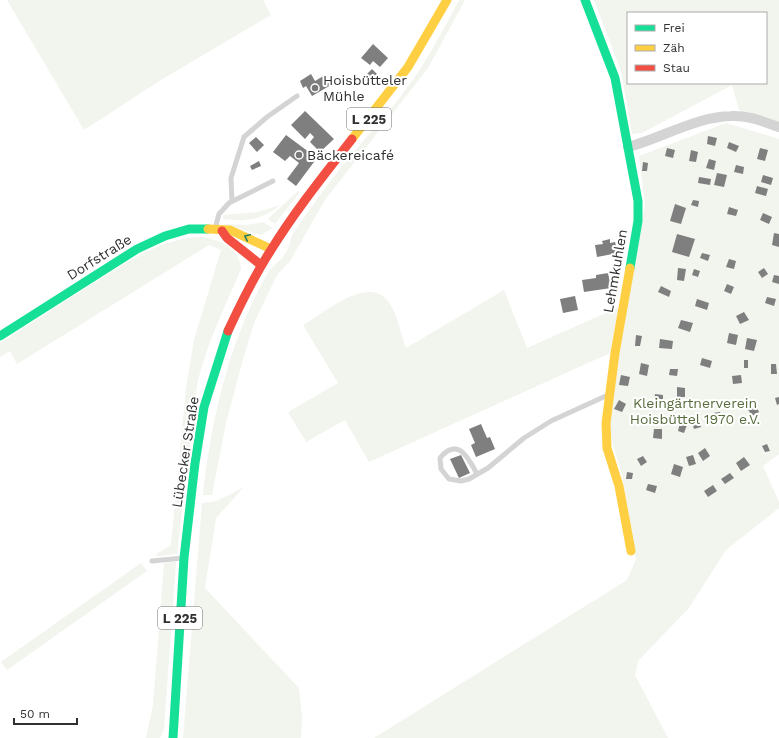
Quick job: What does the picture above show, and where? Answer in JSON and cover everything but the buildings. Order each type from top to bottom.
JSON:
[{"type":"street","name":"Lübecker Straße","points":[[173,738],[184,558],[200,428],[210,384],[227,334],[246,292],[270,249],[302,204],[408,67],[448,0]]},
{"type":"street","name":"Lehmkuhlen","points":[[585,0],[592,22],[613,71],[638,201],[638,221],[606,414],[606,438],[609,456],[619,486],[631,551]]},
{"type":"street","points":[[628,146],[702,121],[721,117],[743,116],[779,127]]},
{"type":"street","name":"Dorfstraße","points":[[0,336],[153,240],[189,229],[218,231],[230,230],[270,249]]},
{"type":"street","points":[[218,231],[261,265]]},
{"type":"lane","points":[[232,201],[231,178],[244,137],[267,117],[297,96]]},
{"type":"lane","points":[[218,231],[219,214],[232,201],[273,181]]},
{"type":"lane","points":[[477,474],[467,455],[462,451],[450,450],[444,452],[440,458],[441,469],[449,479],[465,481],[477,474],[502,458],[524,438],[551,421],[609,395]]},
{"type":"lane","points":[[152,561],[184,558]]},
{"type":"green space","points":[[7,0],[263,0],[271,15],[161,80],[84,130]]},
{"type":"green space","points":[[459,0],[465,0],[428,68],[325,200],[290,261],[277,275],[254,323],[242,363],[226,423],[212,495],[203,495],[211,438],[224,382],[232,355],[253,301],[266,276],[285,254],[293,234],[309,210],[335,175],[409,85],[432,49]]},
{"type":"green space","points":[[594,0],[779,0],[779,123],[739,110],[732,85],[642,133],[632,134],[621,71]]},
{"type":"green space","name":"Kleingärtnerverein Hoisbüttel 1970 e.V.","points":[[726,123],[779,139],[779,454],[763,466],[779,502],[779,508],[726,550],[689,608],[638,661],[635,675],[668,738],[374,738],[627,580],[636,559],[622,476],[607,424],[645,204],[639,156]]},
{"type":"green space","points":[[298,191],[300,192],[275,224],[268,219]]},
{"type":"green space","points":[[280,205],[267,214],[253,219],[223,219],[223,215],[258,212]]},
{"type":"green space","points":[[263,222],[273,228],[261,235],[223,224],[247,225]]},
{"type":"green space","points":[[202,237],[216,240],[233,250],[240,262],[241,269],[205,355],[197,385],[177,554],[160,556],[155,555],[171,545],[186,388],[194,340],[221,250],[209,245],[17,364],[10,351],[0,357],[0,343],[140,255],[170,242],[186,238]]},
{"type":"green space","points":[[504,290],[527,348],[619,307],[610,353],[369,462],[345,420],[306,442],[288,412],[338,383],[303,325],[335,304],[360,293],[371,292],[382,295],[390,304],[406,348]]},
{"type":"green space","points":[[244,487],[216,518],[205,588],[299,688],[302,717],[301,738],[183,738],[202,503],[217,501]]},
{"type":"green space","points":[[176,562],[164,729],[160,738],[146,738],[153,705],[164,563]]},
{"type":"green space","points":[[141,563],[147,571],[7,670],[1,662]]},
{"type":"traffic: fast","points":[[585,0],[615,78],[638,201],[638,221],[630,268]]},
{"type":"traffic: fast","points":[[0,336],[137,249],[165,236],[189,229],[208,229]]},
{"type":"traffic: fast","points":[[173,738],[184,558],[195,463],[204,407],[228,331]]},
{"type":"traffic: slow","points":[[352,139],[408,67],[447,0]]},
{"type":"traffic: slow","points":[[208,229],[230,230],[271,249]]},
{"type":"traffic: slow","points":[[630,268],[615,353],[606,423],[607,448],[619,486],[631,551]]},
{"type":"traffic: jam","points":[[228,331],[253,280],[280,236],[310,193],[352,139]]},
{"type":"traffic: jam","points":[[222,231],[227,238],[261,265]]},
{"type":"place","name":"Hoisbütteler Mühle","points":[[315,88]]},
{"type":"place","name":"Bäckereicafé","points":[[299,155]]}]
